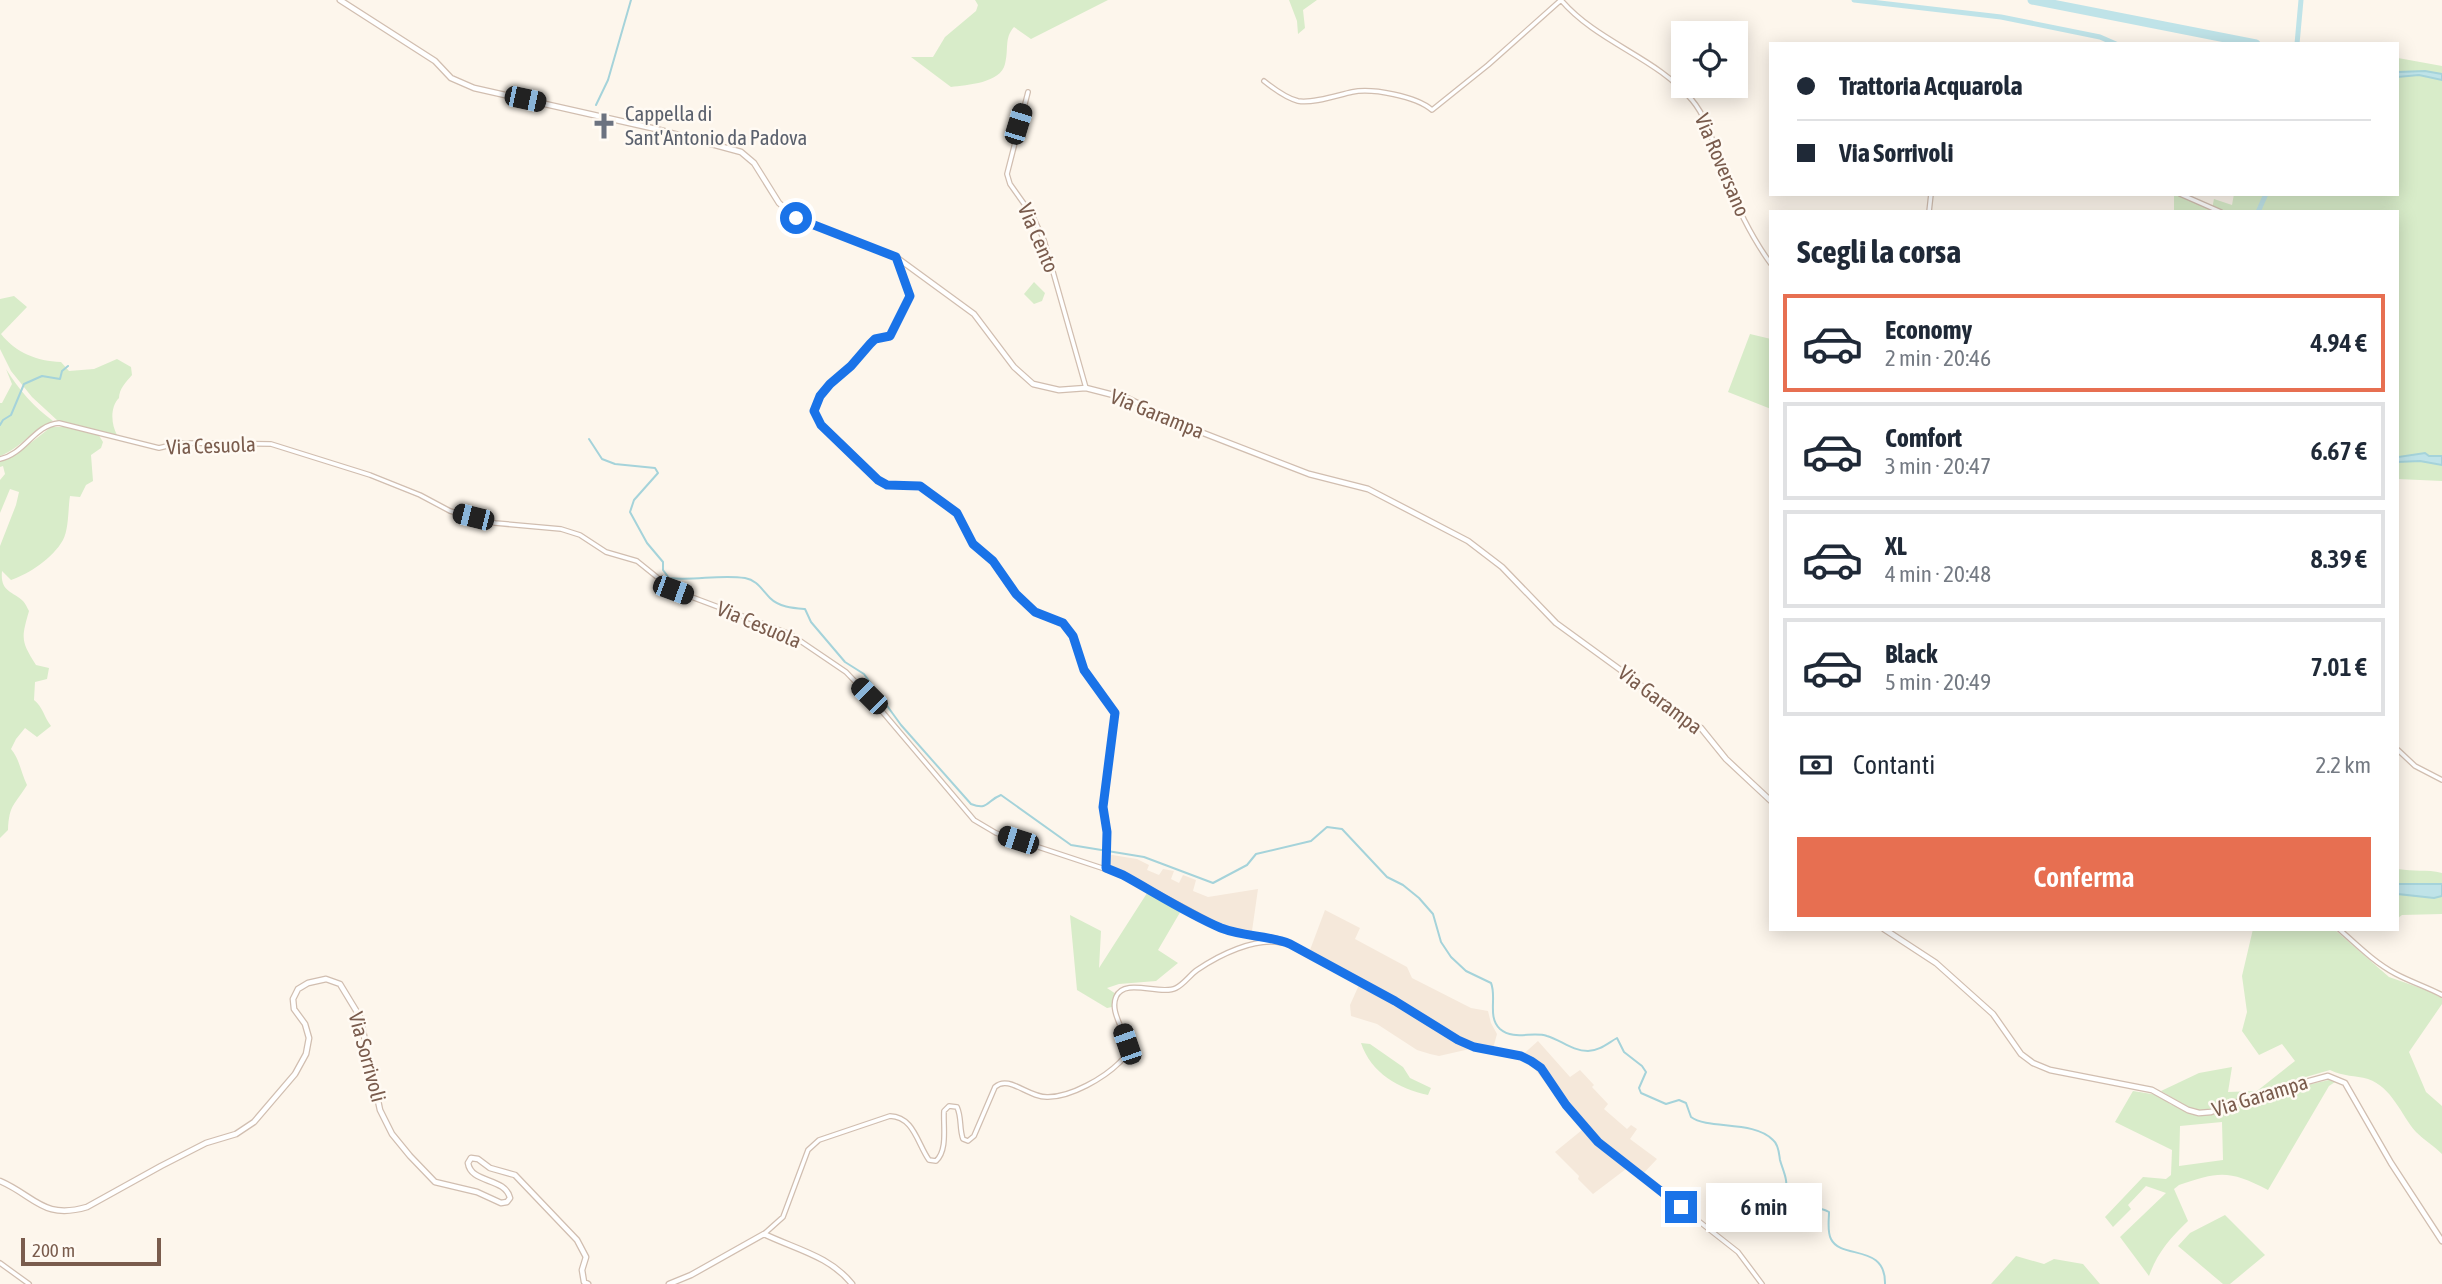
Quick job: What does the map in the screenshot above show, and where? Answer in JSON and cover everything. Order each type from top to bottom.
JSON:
[{"type":"street","name":"Via Garampa","points":[[340,0],[435,61],[451,78],[474,88],[633,123],[741,152],[754,163],[779,203],[796,218],[896,257],[974,314],[1014,367],[1033,384],[1059,390],[1086,388],[1129,399],[1180,424],[1309,474],[1368,489],[1468,541],[1502,567],[1556,623],[1673,712],[1702,728],[1726,759],[1769,799]]},
{"type":"street","points":[[1264,81],[1273,89],[1300,102],[1356,91],[1377,92],[1425,104],[1432,110],[1561,0]]},
{"type":"street","name":"Via Roversano","points":[[1561,0],[1600,36],[1657,68],[1691,98],[1701,111],[1725,177],[1769,261]]},
{"type":"street","name":"Via Cento","points":[[1028,92],[1007,174],[1010,184],[1032,215],[1044,240],[1086,388]]},
{"type":"street","points":[[2185,196],[2216,210]]},
{"type":"street","points":[[896,257],[910,296],[896,328],[890,336],[875,339],[851,366],[830,384],[820,396],[814,411],[821,425],[878,480],[887,485],[920,486],[957,513],[973,544],[993,561],[1016,594],[1035,612],[1063,623],[1073,636],[1084,670],[1115,713],[1103,807],[1107,832],[1106,868]]},
{"type":"street","name":"Via Cesuola","points":[[0,459],[18,452],[44,427],[60,423],[159,448],[179,443],[271,444],[370,475],[420,495],[450,511],[495,523],[571,531],[606,552],[637,561],[673,590],[790,634],[846,672],[974,820],[996,833],[1123,875],[1220,928],[1250,936],[1276,938],[1290,944]]},
{"type":"street","points":[[2399,751],[2416,766],[2442,780]]},
{"type":"street","name":"Via Garampa","points":[[1887,931],[1936,963],[1993,1014],[2021,1054],[2050,1070],[2152,1090],[2188,1110],[2199,1113],[2211,1112],[2251,1097],[2328,1076],[2345,1083],[2391,1163],[2442,1241]]},
{"type":"street","points":[[2341,931],[2372,959],[2397,975],[2442,995]]},
{"type":"street","points":[[669,1284],[691,1275],[764,1234],[783,1217],[808,1150],[819,1140],[890,1116],[898,1116],[908,1121],[929,1160],[936,1161],[943,1149],[944,1111],[949,1106],[957,1107],[961,1116],[961,1134],[963,1139],[968,1141],[974,1136],[995,1087],[1000,1082],[1009,1082],[1031,1095],[1049,1098],[1071,1092],[1103,1075],[1121,1061],[1126,1054],[1127,1044],[1114,1008],[1120,991],[1132,987],[1164,991],[1176,988],[1196,971],[1228,954],[1260,942],[1276,941],[1290,944],[1395,1001],[1458,1040],[1474,1047],[1521,1056],[1541,1068],[1566,1105],[1598,1142],[1738,1252],[1762,1284]]},
{"type":"street","name":"Via Sorrivoli","points":[[0,1181],[27,1199],[51,1210],[70,1212],[87,1207],[206,1143],[236,1134],[254,1122],[295,1074],[306,1054],[309,1038],[305,1024],[294,1009],[293,999],[298,989],[308,983],[327,979],[340,984],[360,1017],[380,1110],[392,1134],[410,1156],[435,1182],[477,1192],[501,1203],[510,1198],[509,1192],[499,1184],[475,1175],[468,1168],[468,1163],[471,1158],[478,1159],[490,1168],[514,1175],[577,1240],[586,1257],[582,1270],[584,1282],[588,1284]]},
{"type":"street","points":[[764,1234],[826,1260],[852,1284]]},
{"type":"street","points":[[0,1263],[29,1284]]},
{"type":"shaded area","points":[[1106,854],[1137,859],[1149,865],[1147,870],[1159,875],[1163,869],[1174,871],[1171,879],[1179,883],[1183,875],[1196,880],[1193,891],[1208,897],[1258,889],[1251,938],[1225,932],[1149,890],[1102,869]]},
{"type":"shaded area","points":[[1325,910],[1360,928],[1355,939],[1407,967],[1412,978],[1471,1008],[1488,1011],[1497,1034],[1492,1052],[1474,1048],[1439,1056],[1430,1054],[1417,1050],[1377,1024],[1351,1016],[1350,1005],[1359,985],[1307,958]]},
{"type":"shaded area","points":[[1538,1041],[1570,1077],[1580,1070],[1608,1104],[1604,1109],[1627,1129],[1631,1125],[1637,1129],[1630,1139],[1657,1159],[1639,1178],[1626,1169],[1593,1194],[1555,1152],[1582,1130],[1534,1068],[1519,1058]]},
{"type":"green space","points":[[975,0],[1108,0],[1031,39],[1014,27],[1008,40],[1005,64],[997,75],[982,82],[951,87],[911,57],[933,57],[945,37],[976,11],[978,5]]},
{"type":"green space","points":[[1289,0],[1317,0],[1303,10],[1305,28],[1298,34],[1297,21]]},
{"type":"green space","points":[[2399,58],[2442,66],[2442,456],[2429,456],[2424,453],[2399,457],[2399,210],[2174,210],[2174,196],[2212,209],[2214,199],[2232,205],[2234,196],[2399,196]]},
{"type":"green space","points":[[1034,282],[1045,293],[1042,301],[1034,304],[1024,294]]},
{"type":"green space","points":[[14,296],[27,307],[1,334],[20,351],[35,358],[61,362],[69,371],[94,369],[117,359],[131,367],[132,375],[122,389],[113,411],[117,435],[58,421],[32,397],[11,371],[0,349],[0,299]]},
{"type":"green space","points":[[1750,334],[1769,339],[1769,408],[1728,392]]},
{"type":"green space","points":[[6,369],[27,398],[53,421],[0,456],[0,403],[12,384]]},
{"type":"green space","points":[[51,427],[98,434],[103,442],[101,448],[91,455],[93,481],[86,485],[80,497],[70,496],[66,530],[59,547],[33,569],[11,580],[2,571],[5,587],[23,601],[29,611],[24,634],[27,650],[36,665],[49,668],[47,679],[35,682],[34,700],[51,726],[37,737],[25,728],[11,749],[27,785],[11,810],[8,830],[0,838],[0,546],[19,492],[10,489],[0,513],[0,480],[5,474],[3,466],[0,467],[0,460],[14,456]]},
{"type":"green space","points":[[2420,461],[2442,465],[2442,481],[2399,479],[2399,462]]},
{"type":"green space","points":[[2399,869],[2442,873],[2442,884],[2399,884]]},
{"type":"green space","points":[[1149,890],[1182,909],[1158,950],[1178,963],[1156,981],[1119,984],[1107,988],[1116,994],[1112,1007],[1107,1008],[1077,990],[1070,915],[1101,931],[1099,968]]},
{"type":"green space","points":[[2399,894],[2434,898],[2442,896],[2442,914],[2399,917]]},
{"type":"green space","points":[[2253,931],[2336,931],[2389,977],[2442,998],[2442,1004],[2409,1052],[2426,1092],[2442,1106],[2442,1154],[2416,1132],[2384,1088],[2368,1079],[2330,1070],[2201,1111],[2188,1107],[2161,1091],[2199,1073],[2232,1067],[2228,1092],[2257,1091],[2295,1061],[2282,1044],[2259,1055],[2242,1031],[2247,1012],[2242,976]]},
{"type":"green space","points":[[1361,1043],[1370,1044],[1403,1067],[1410,1078],[1431,1088],[1428,1095],[1407,1089],[1387,1078],[1372,1063]]},
{"type":"green space","points":[[2329,1080],[2335,1082],[2329,1086],[2268,1190],[2244,1179],[2224,1175],[2193,1180],[2174,1189],[2188,1221],[2165,1246],[2149,1276],[2120,1237],[2166,1193],[2146,1186],[2128,1205],[2131,1209],[2113,1227],[2105,1217],[2143,1177],[2166,1179],[2171,1175],[2172,1150],[2115,1122],[2133,1091],[2158,1095],[2170,1104],[2199,1116],[2221,1111],[2251,1098]],"holes":[[[2222,1122],[2223,1160],[2179,1166],[2180,1126]]]},
{"type":"green space","points":[[2225,1215],[2265,1255],[2230,1284],[2223,1284],[2178,1246],[2190,1233]]},
{"type":"green space","points":[[2016,1256],[2044,1264],[2054,1259],[2083,1264],[2100,1284],[1991,1284]]},
{"type":"water","points":[[2425,71],[2442,74],[2442,80],[2419,75],[2399,77],[2399,72]]},
{"type":"water","points":[[2425,453],[2429,456],[2442,456],[2442,465],[2420,461],[2399,462],[2399,457]]},
{"type":"water","points":[[2399,884],[2442,884],[2442,896],[2434,898],[2399,894]]},
{"type":"waterway","points":[[596,105],[608,80],[631,0]]},
{"type":"waterway","points":[[1854,0],[2001,17],[2100,37],[2111,42]]},
{"type":"waterway","points":[[2032,0],[2246,42]]},
{"type":"waterway","points":[[2297,42],[2301,0]]},
{"type":"waterway","points":[[2259,210],[2265,196]]},
{"type":"waterway","points":[[0,425],[11,415],[24,384],[42,376],[60,379],[62,371],[68,366]]},
{"type":"waterway","points":[[589,439],[602,459],[615,464],[655,468],[658,473],[634,500],[630,512],[647,543],[663,562],[663,570],[669,578],[745,578],[756,583],[778,603],[805,609],[811,622],[845,662],[864,674],[901,725],[971,804],[985,806],[1001,795],[1071,845],[1144,857],[1213,883],[1247,865],[1256,854],[1311,841],[1327,827],[1342,829],[1387,877],[1403,885],[1433,914],[1441,942],[1451,957],[1466,971],[1491,983],[1494,1019],[1500,1029],[1505,1033],[1517,1035],[1547,1036],[1588,1051],[1600,1048],[1617,1038],[1624,1052],[1646,1072],[1639,1088],[1641,1093],[1666,1104],[1679,1100],[1686,1103],[1691,1117],[1699,1121],[1743,1127],[1765,1134],[1778,1147],[1786,1180],[1785,1192],[1804,1207],[1829,1212],[1831,1239],[1844,1249],[1871,1257],[1883,1271],[1885,1284]]},
{"type":"place","name":"Cappella di Sant'Antonio da Padova","points":[[604,126]]},
{"type":"route","points":[[796,218],[896,257],[910,296],[890,336],[875,339],[820,396],[814,411],[821,425],[878,480],[887,485],[920,486],[957,513],[973,544],[993,561],[1016,594],[1035,612],[1063,623],[1073,636],[1084,670],[1108,699],[1115,713],[1103,807],[1107,832],[1106,868],[1220,928],[1250,936],[1276,938],[1290,944],[1395,1001],[1458,1040],[1474,1047],[1521,1056],[1531,1061],[1541,1068],[1566,1105],[1598,1142],[1681,1207]]}]
